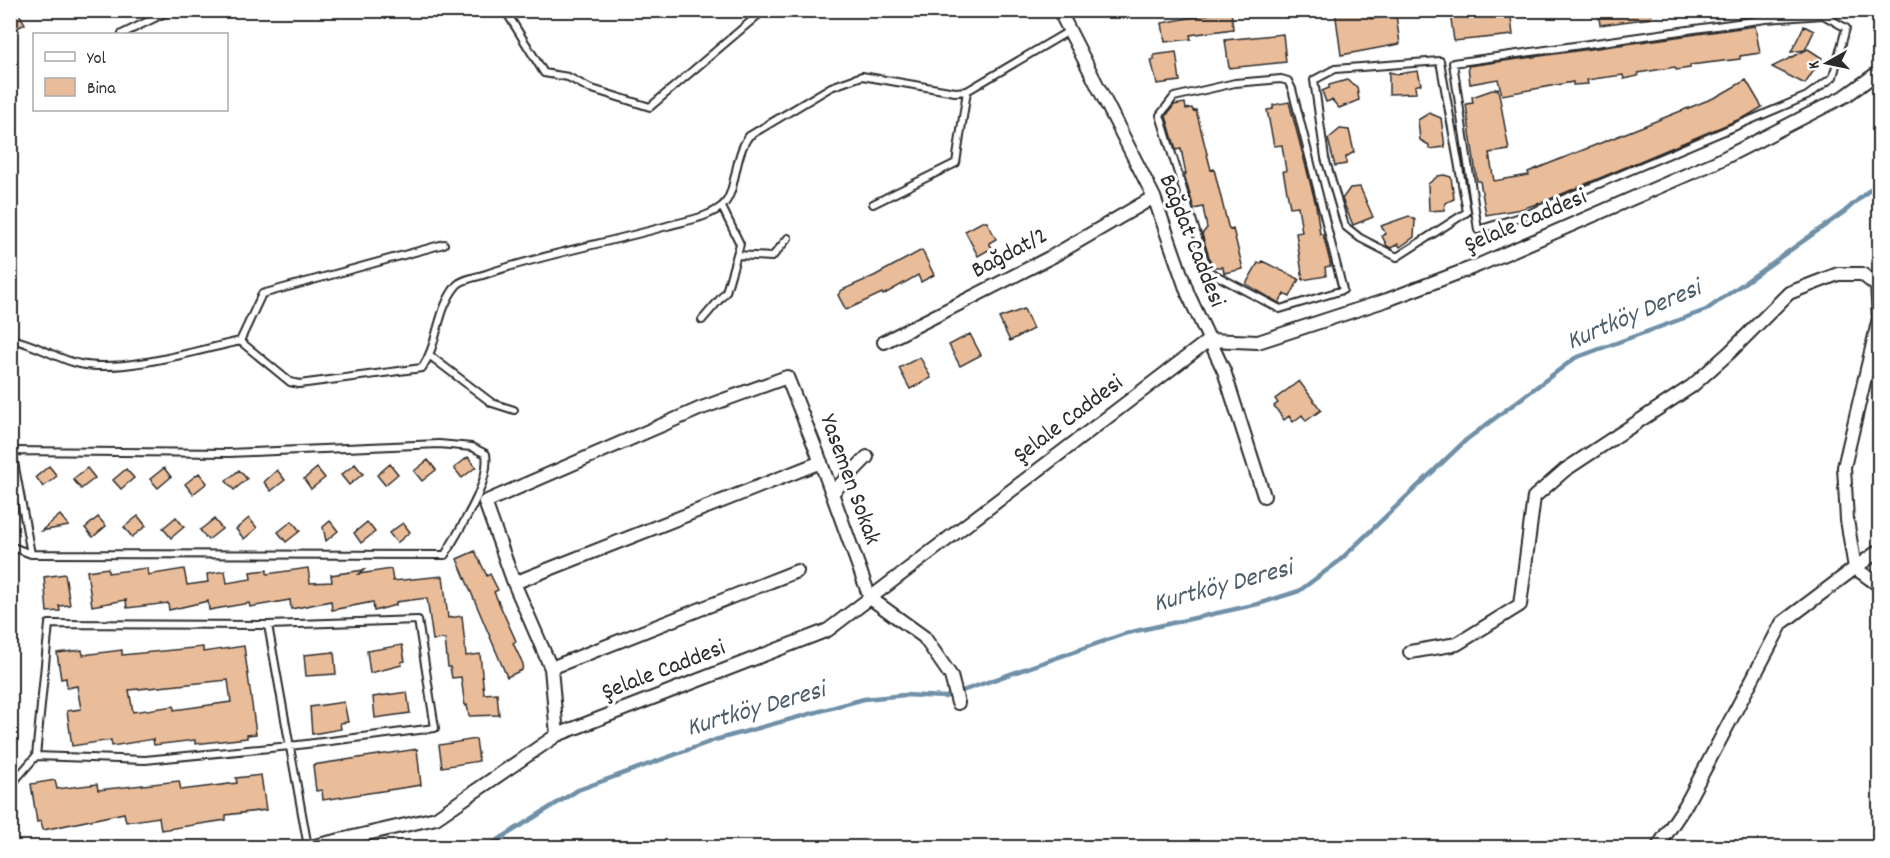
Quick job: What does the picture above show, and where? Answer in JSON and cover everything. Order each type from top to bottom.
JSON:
[{"type":"street","name":"Bağdat Caddesi","points":[[1059,10],[1154,197],[1188,294],[1224,371],[1264,496]]},
{"type":"street","name":"Şelale Caddesi","points":[[307,847],[436,818],[557,735],[828,630],[1209,340],[1258,342],[1387,300],[1479,265],[1716,162],[1847,95],[1880,71]]},
{"type":"street","name":"Bağdat/2","points":[[884,342],[1053,256],[1154,197]]},
{"type":"street","points":[[1410,652],[1456,644],[1520,605],[1534,497],[1565,470],[1692,386],[1789,293],[1838,274],[1862,274],[1877,286],[1879,318],[1844,467],[1847,520],[1855,568],[1880,586]]},
{"type":"street","name":"Yasemen Sokak","points":[[514,583],[485,502],[699,409],[787,377],[821,462],[870,598]]},
{"type":"street","points":[[832,493],[867,457]]},
{"type":"street","points":[[557,735],[551,668],[514,583],[821,462]]},
{"type":"street","points":[[1657,848],[1685,806],[1782,623],[1880,550]]},
{"type":"street","points":[[551,668],[797,571]]},
{"type":"street","points":[[870,598],[924,637],[951,676],[958,703]]},
{"type":"lane","points":[[124,33],[171,10]]},
{"type":"lane","points":[[505,10],[544,73],[568,77],[589,88],[650,107],[764,10]]},
{"type":"lane","points":[[1822,15],[1846,28],[1833,77],[1807,96],[1523,216],[1478,230],[1454,63],[1766,19],[1822,15]]},
{"type":"lane","points":[[240,341],[290,382],[299,384],[422,368],[429,355],[442,308],[458,283],[506,267],[604,244],[703,216],[722,207],[730,195],[740,148],[749,136],[831,87],[862,76],[955,92],[968,91],[1069,31]]},
{"type":"lane","points":[[1440,61],[1467,212],[1397,257],[1360,238],[1345,225],[1325,158],[1314,80],[1335,69],[1440,61]]},
{"type":"lane","points":[[1281,79],[1288,81],[1342,290],[1305,304],[1280,309],[1208,271],[1160,115],[1174,97],[1235,83],[1281,79]]},
{"type":"lane","points":[[873,204],[956,163],[968,91]]},
{"type":"lane","points":[[702,320],[726,292],[740,244],[722,207]]},
{"type":"lane","points":[[737,255],[772,257],[788,238]]},
{"type":"lane","points":[[240,341],[262,294],[444,244]]},
{"type":"lane","points":[[10,339],[22,340],[79,364],[104,366],[127,365],[240,341]]},
{"type":"lane","points":[[429,355],[492,403],[514,410]]},
{"type":"lane","points":[[10,546],[31,554],[445,555],[483,479],[488,465],[486,454],[472,447],[439,444],[229,453],[12,451],[31,554]]},
{"type":"lane","points":[[10,786],[36,756],[50,624],[268,625],[418,620],[435,728],[290,746],[145,760],[36,756]]},
{"type":"lane","points":[[268,625],[307,847]]},
{"type":"building","points":[[10,10],[17,10],[25,24],[10,32]]},
{"type":"building","points":[[1231,10],[1233,29],[1190,35],[1191,39],[1165,42],[1162,23]]},
{"type":"building","points":[[1335,10],[1369,10],[1370,19],[1396,15],[1400,44],[1341,55]]},
{"type":"building","points":[[1510,10],[1513,35],[1454,41],[1450,12]]},
{"type":"building","points":[[1598,10],[1651,10],[1652,18],[1600,25]]},
{"type":"building","points":[[1755,26],[1760,53],[1740,56],[1740,59],[1690,65],[1690,68],[1676,70],[1675,67],[1638,73],[1638,76],[1624,79],[1623,75],[1600,78],[1587,80],[1588,84],[1573,85],[1573,82],[1502,95],[1498,79],[1470,84],[1468,66]]},
{"type":"building","points":[[1804,26],[1814,31],[1805,50],[1791,52]]},
{"type":"building","points":[[1283,34],[1286,62],[1229,68],[1225,40]]},
{"type":"building","points":[[1808,49],[1822,58],[1805,84],[1772,67]]},
{"type":"building","points":[[1176,52],[1180,81],[1157,84],[1151,60],[1154,60],[1154,55]]},
{"type":"building","points":[[1418,71],[1421,84],[1415,86],[1416,93],[1389,94],[1389,72],[1397,74]]},
{"type":"building","points":[[1347,80],[1357,87],[1359,100],[1339,108],[1332,100],[1326,102],[1322,91],[1329,88],[1329,85]]},
{"type":"building","points":[[1746,80],[1762,107],[1747,116],[1543,202],[1521,209],[1486,215],[1480,181],[1477,181],[1466,104],[1473,103],[1472,97],[1498,88],[1509,150],[1489,153],[1494,181],[1529,175],[1528,172],[1716,97]]},
{"type":"building","points":[[1289,102],[1316,205],[1320,234],[1323,234],[1331,266],[1325,267],[1326,276],[1303,280],[1296,233],[1302,232],[1298,206],[1290,207],[1283,171],[1286,171],[1282,145],[1274,146],[1267,110],[1273,109],[1273,105]]},
{"type":"building","points":[[1185,103],[1186,109],[1196,110],[1211,170],[1214,169],[1228,226],[1230,230],[1233,229],[1243,269],[1224,273],[1223,267],[1212,267],[1202,234],[1207,228],[1203,207],[1194,209],[1184,174],[1186,174],[1181,149],[1176,150],[1166,116],[1174,105]]},
{"type":"building","points":[[1429,113],[1441,118],[1445,147],[1429,149],[1429,145],[1420,140],[1418,120]]},
{"type":"building","points":[[1340,129],[1349,130],[1354,152],[1346,157],[1346,164],[1335,166],[1328,139]]},
{"type":"building","points":[[1438,176],[1451,177],[1454,199],[1445,203],[1444,210],[1429,211],[1428,184]]},
{"type":"building","points":[[1360,187],[1373,217],[1353,225],[1342,199],[1350,188]]},
{"type":"building","points":[[1409,216],[1415,220],[1414,237],[1400,247],[1398,244],[1391,248],[1387,246],[1382,236],[1386,234],[1381,226]]},
{"type":"building","points":[[982,222],[987,222],[996,239],[989,243],[992,248],[978,256],[965,231]]},
{"type":"building","points":[[922,250],[934,275],[921,282],[918,275],[883,295],[882,293],[846,310],[838,295],[842,290]]},
{"type":"building","points":[[1262,261],[1299,279],[1290,297],[1284,294],[1279,303],[1246,284],[1258,263],[1261,264]]},
{"type":"building","points":[[1024,309],[1033,329],[1010,341],[999,318]]},
{"type":"building","points":[[970,334],[981,355],[960,366],[949,345]]},
{"type":"building","points":[[920,357],[931,378],[910,389],[899,368]]},
{"type":"building","points":[[1299,381],[1321,410],[1306,421],[1302,415],[1293,422],[1289,416],[1284,420],[1274,406],[1278,403],[1275,399]]},
{"type":"building","points":[[468,457],[476,467],[462,478],[454,468]]},
{"type":"building","points":[[428,460],[436,470],[422,481],[414,471]]},
{"type":"building","points":[[355,464],[363,474],[349,485],[341,475]]},
{"type":"building","points":[[390,464],[398,474],[385,485],[377,475]]},
{"type":"building","points":[[49,466],[57,476],[43,487],[36,477]]},
{"type":"building","points":[[87,468],[95,478],[81,489],[73,479]]},
{"type":"building","points":[[164,468],[171,477],[158,488],[150,479]]},
{"type":"building","points":[[317,468],[325,478],[311,489],[304,479]]},
{"type":"building","points":[[126,469],[134,478],[121,489],[113,480]]},
{"type":"building","points":[[239,470],[247,479],[234,490],[226,481]]},
{"type":"building","points":[[277,470],[285,480],[271,491],[264,482]]},
{"type":"building","points":[[199,473],[207,483],[193,494],[185,484]]},
{"type":"building","points":[[60,515],[69,526],[41,531]]},
{"type":"building","points":[[138,516],[146,526],[132,537],[124,527]]},
{"type":"building","points":[[98,517],[106,526],[93,537],[85,528]]},
{"type":"building","points":[[176,517],[184,527],[171,538],[163,528]]},
{"type":"building","points":[[249,518],[257,528],[244,539],[236,529]]},
{"type":"building","points":[[214,519],[222,529],[208,540],[200,530]]},
{"type":"building","points":[[292,521],[300,531],[286,542],[278,532]]},
{"type":"building","points":[[330,521],[338,531],[326,541],[323,527]]},
{"type":"building","points":[[367,522],[375,532],[361,543],[354,533]]},
{"type":"building","points":[[403,523],[410,532],[397,543],[389,533]]},
{"type":"building","points":[[475,551],[487,576],[490,574],[498,590],[494,592],[516,641],[513,643],[523,664],[522,670],[507,677],[457,559]]},
{"type":"building","points":[[108,568],[108,573],[147,568],[148,575],[184,569],[187,585],[208,582],[207,574],[225,571],[227,583],[251,579],[250,572],[267,570],[267,574],[308,568],[310,583],[332,582],[331,575],[364,570],[359,574],[391,569],[393,581],[443,576],[448,618],[462,616],[466,656],[480,654],[484,694],[497,693],[499,715],[469,716],[467,705],[465,706],[461,677],[452,678],[450,667],[448,667],[445,639],[433,640],[427,598],[396,602],[396,605],[374,611],[373,602],[332,610],[331,601],[291,609],[290,600],[250,607],[249,603],[209,610],[208,601],[169,610],[168,603],[127,608],[126,600],[92,606],[87,571]]},
{"type":"building","points":[[65,574],[70,605],[59,606],[60,611],[47,612],[44,577]]},
{"type":"building","points":[[402,645],[405,661],[401,662],[402,665],[370,673],[367,651]]},
{"type":"building","points":[[244,646],[256,734],[247,735],[247,738],[195,744],[195,740],[154,745],[153,739],[112,746],[111,740],[72,746],[67,711],[81,709],[77,686],[67,688],[66,678],[61,679],[57,653],[82,650],[83,655],[122,650],[122,655],[203,647],[203,652]],"holes":[[[228,680],[231,702],[174,710],[174,706],[133,712],[129,690]]]},
{"type":"building","points":[[334,652],[336,674],[306,676],[304,655]]},
{"type":"building","points":[[407,692],[410,713],[375,718],[373,697]]},
{"type":"building","points":[[344,702],[348,722],[340,723],[341,729],[312,734],[310,707]]},
{"type":"building","points":[[476,739],[479,761],[442,767],[439,745]]},
{"type":"building","points":[[417,749],[421,785],[323,800],[322,790],[316,791],[313,765]]},
{"type":"building","points":[[261,775],[266,810],[226,815],[226,820],[161,830],[159,817],[126,822],[124,813],[43,830],[41,821],[37,822],[31,784],[55,780],[57,789],[97,784],[98,790],[179,781],[181,790],[237,783],[236,778]]},
{"type":"waterway","name":"Kurtköy Deresi","points":[[485,848],[578,790],[715,740],[864,699],[905,695],[945,697],[1127,633],[1258,604],[1299,591],[1338,562],[1466,440],[1575,358],[1706,310],[1844,212],[1880,181]]}]
